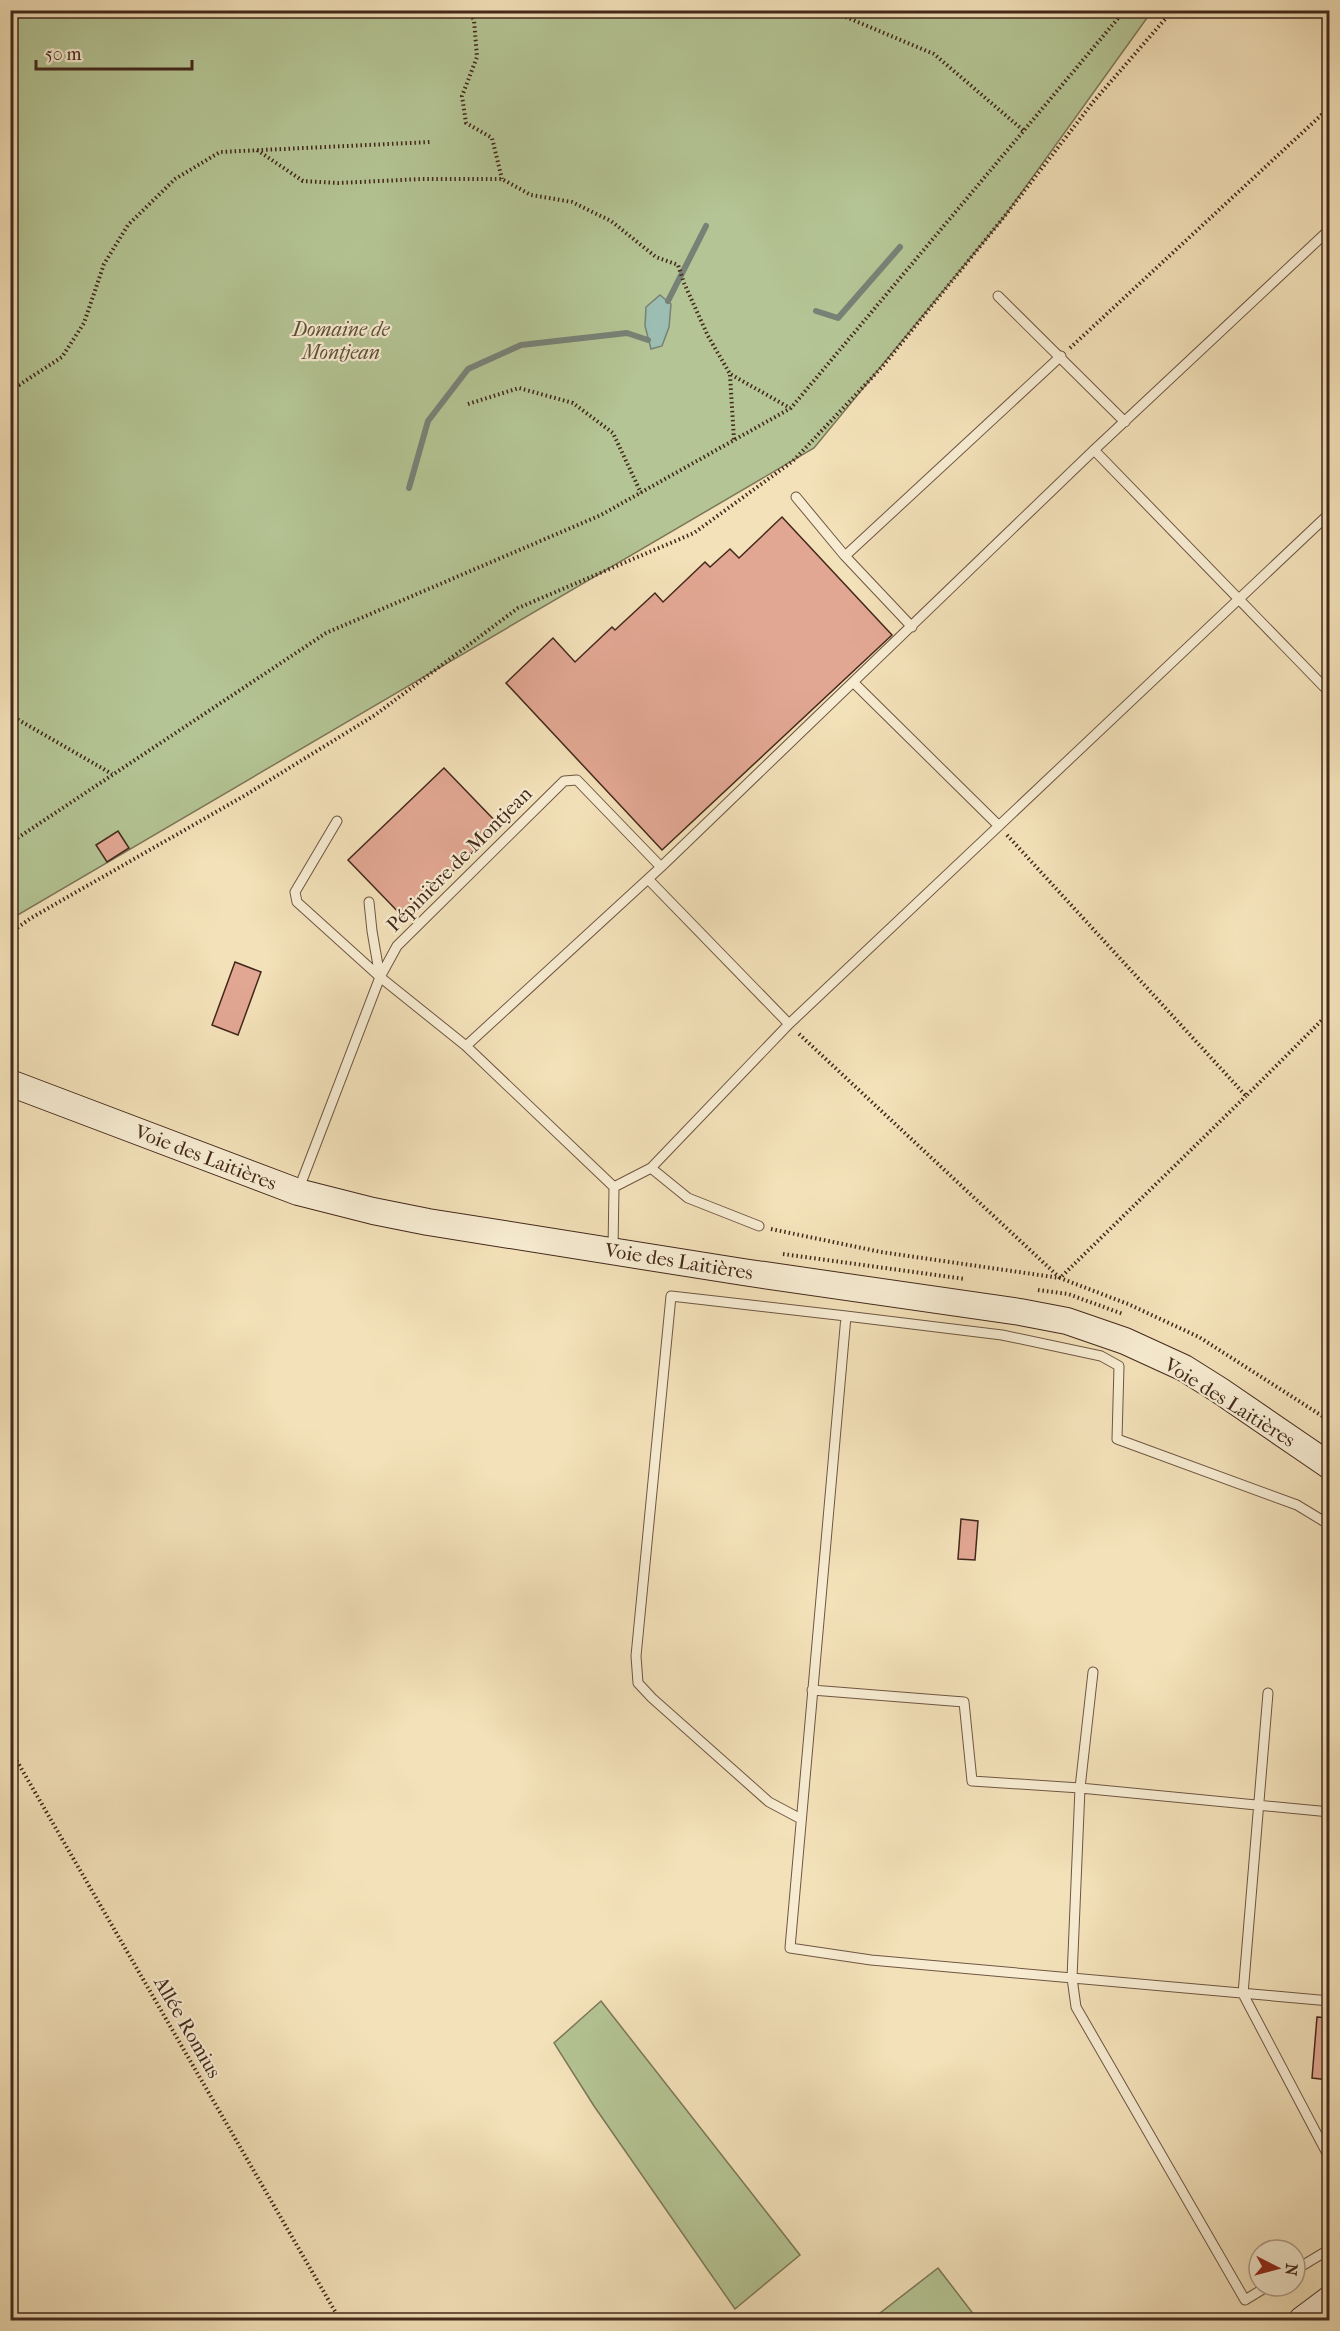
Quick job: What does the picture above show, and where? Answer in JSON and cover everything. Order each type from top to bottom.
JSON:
[{"type":"street","name":"Voie des Laitières","points":[[10,1083],[298,1192],[428,1222],[1067,1321],[1125,1341],[1184,1368],[1329,1466]]},
{"type":"street","points":[[1302,2320],[1329,2299]]},
{"type":"lane","points":[[466,1046],[661,867],[1095,450],[1329,229]]},
{"type":"lane","points":[[998,296],[1125,422]]},
{"type":"lane","points":[[845,556],[1061,356]]},
{"type":"lane","points":[[1095,450],[1329,693]]},
{"type":"lane","points":[[796,497],[845,556],[912,627]]},
{"type":"lane","points":[[614,1187],[651,1168],[789,1024],[1329,513]]},
{"type":"lane","points":[[854,683],[999,826]]},
{"type":"lane","name":"Pépinière de Montjean","points":[[298,1192],[380,976],[397,946],[564,781],[577,780],[661,867]]},
{"type":"lane","points":[[337,821],[295,892],[297,902],[380,976],[466,1046],[614,1187],[613,1251]]},
{"type":"lane","points":[[648,879],[789,1024]]},
{"type":"lane","points":[[369,902],[380,976]]},
{"type":"lane","points":[[651,1168],[688,1198],[759,1226]]},
{"type":"lane","points":[[801,1819],[769,1802],[638,1683],[636,1656],[671,1296],[1002,1335],[1101,1356],[1119,1366],[1117,1439],[1297,1505],[1329,1524]]},
{"type":"lane","points":[[846,1316],[790,1948],[871,1960],[1329,2001]]},
{"type":"lane","points":[[1093,1672],[1080,1788],[1072,1978],[1076,2007],[1245,2300],[1248,2298]]},
{"type":"lane","points":[[812,1690],[964,1702],[972,1781],[1080,1788],[1329,1812]]},
{"type":"lane","points":[[1268,1693],[1243,1994],[1329,2159]]},
{"type":"lane","points":[[1307,2263],[1329,2249]]},
{"type":"path","points":[[468,10],[474,20],[477,57],[462,96],[466,123],[492,138],[502,178]]},
{"type":"path","points":[[829,10],[934,54],[1024,131]]},
{"type":"path","points":[[10,843],[326,633],[601,515],[790,408],[1125,10]]},
{"type":"path","points":[[10,933],[31,918],[244,796],[375,715],[518,608],[694,533],[793,460],[882,367],[1004,217],[1094,101],[1173,10]]},
{"type":"path","points":[[1061,356],[1329,106]]},
{"type":"path","points":[[10,387],[19,384],[62,357],[84,323],[104,264],[128,225],[175,179],[219,153],[430,142]]},
{"type":"path","points":[[257,150],[303,181],[338,183],[422,178],[502,178],[531,195],[572,202],[602,216],[621,228],[656,257],[678,265],[708,336],[730,374],[734,440]]},
{"type":"path","points":[[730,374],[790,408]]},
{"type":"path","points":[[468,404],[519,388],[573,403],[613,433],[641,493]]},
{"type":"path","points":[[10,716],[112,774]]},
{"type":"path","points":[[999,826],[1246,1096]]},
{"type":"path","points":[[789,1024],[1060,1278],[1329,1012]]},
{"type":"path","name":"Allée Romius","points":[[10,1749],[340,2320]]},
{"type":"green space","name":"Domaine de Montjean","points":[[10,11],[1152,11],[1004,217],[814,448],[11,919]]},
{"type":"green space","points":[[601,2001],[800,2255],[735,2309],[594,2106],[554,2043]]},
{"type":"green space","points":[[938,2268],[978,2320],[871,2320]]},
{"type":"water","points":[[660,295],[671,304],[669,327],[662,346],[651,349],[645,326],[646,307]]},
{"type":"building","points":[[782,517],[892,635],[662,850],[506,683],[553,638],[575,662],[612,627],[615,630],[655,593],[663,602],[705,562],[710,567],[730,549],[739,558]]},
{"type":"building","points":[[444,768],[500,826],[404,918],[348,860]]},
{"type":"building","points":[[118,831],[129,848],[107,862],[96,845]]},
{"type":"building","points":[[235,962],[261,972],[238,1035],[212,1025]]},
{"type":"building","points":[[961,1519],[978,1521],[975,1560],[958,1559]]},
{"type":"building","points":[[1317,2017],[1329,2018],[1329,2080],[1312,2078]]},
{"type":"waterway","points":[[668,301],[706,226]]},
{"type":"waterway","points":[[816,311],[838,318],[900,247]]},
{"type":"waterway","points":[[409,488],[428,421],[468,369],[521,345],[627,333],[648,340]]}]
